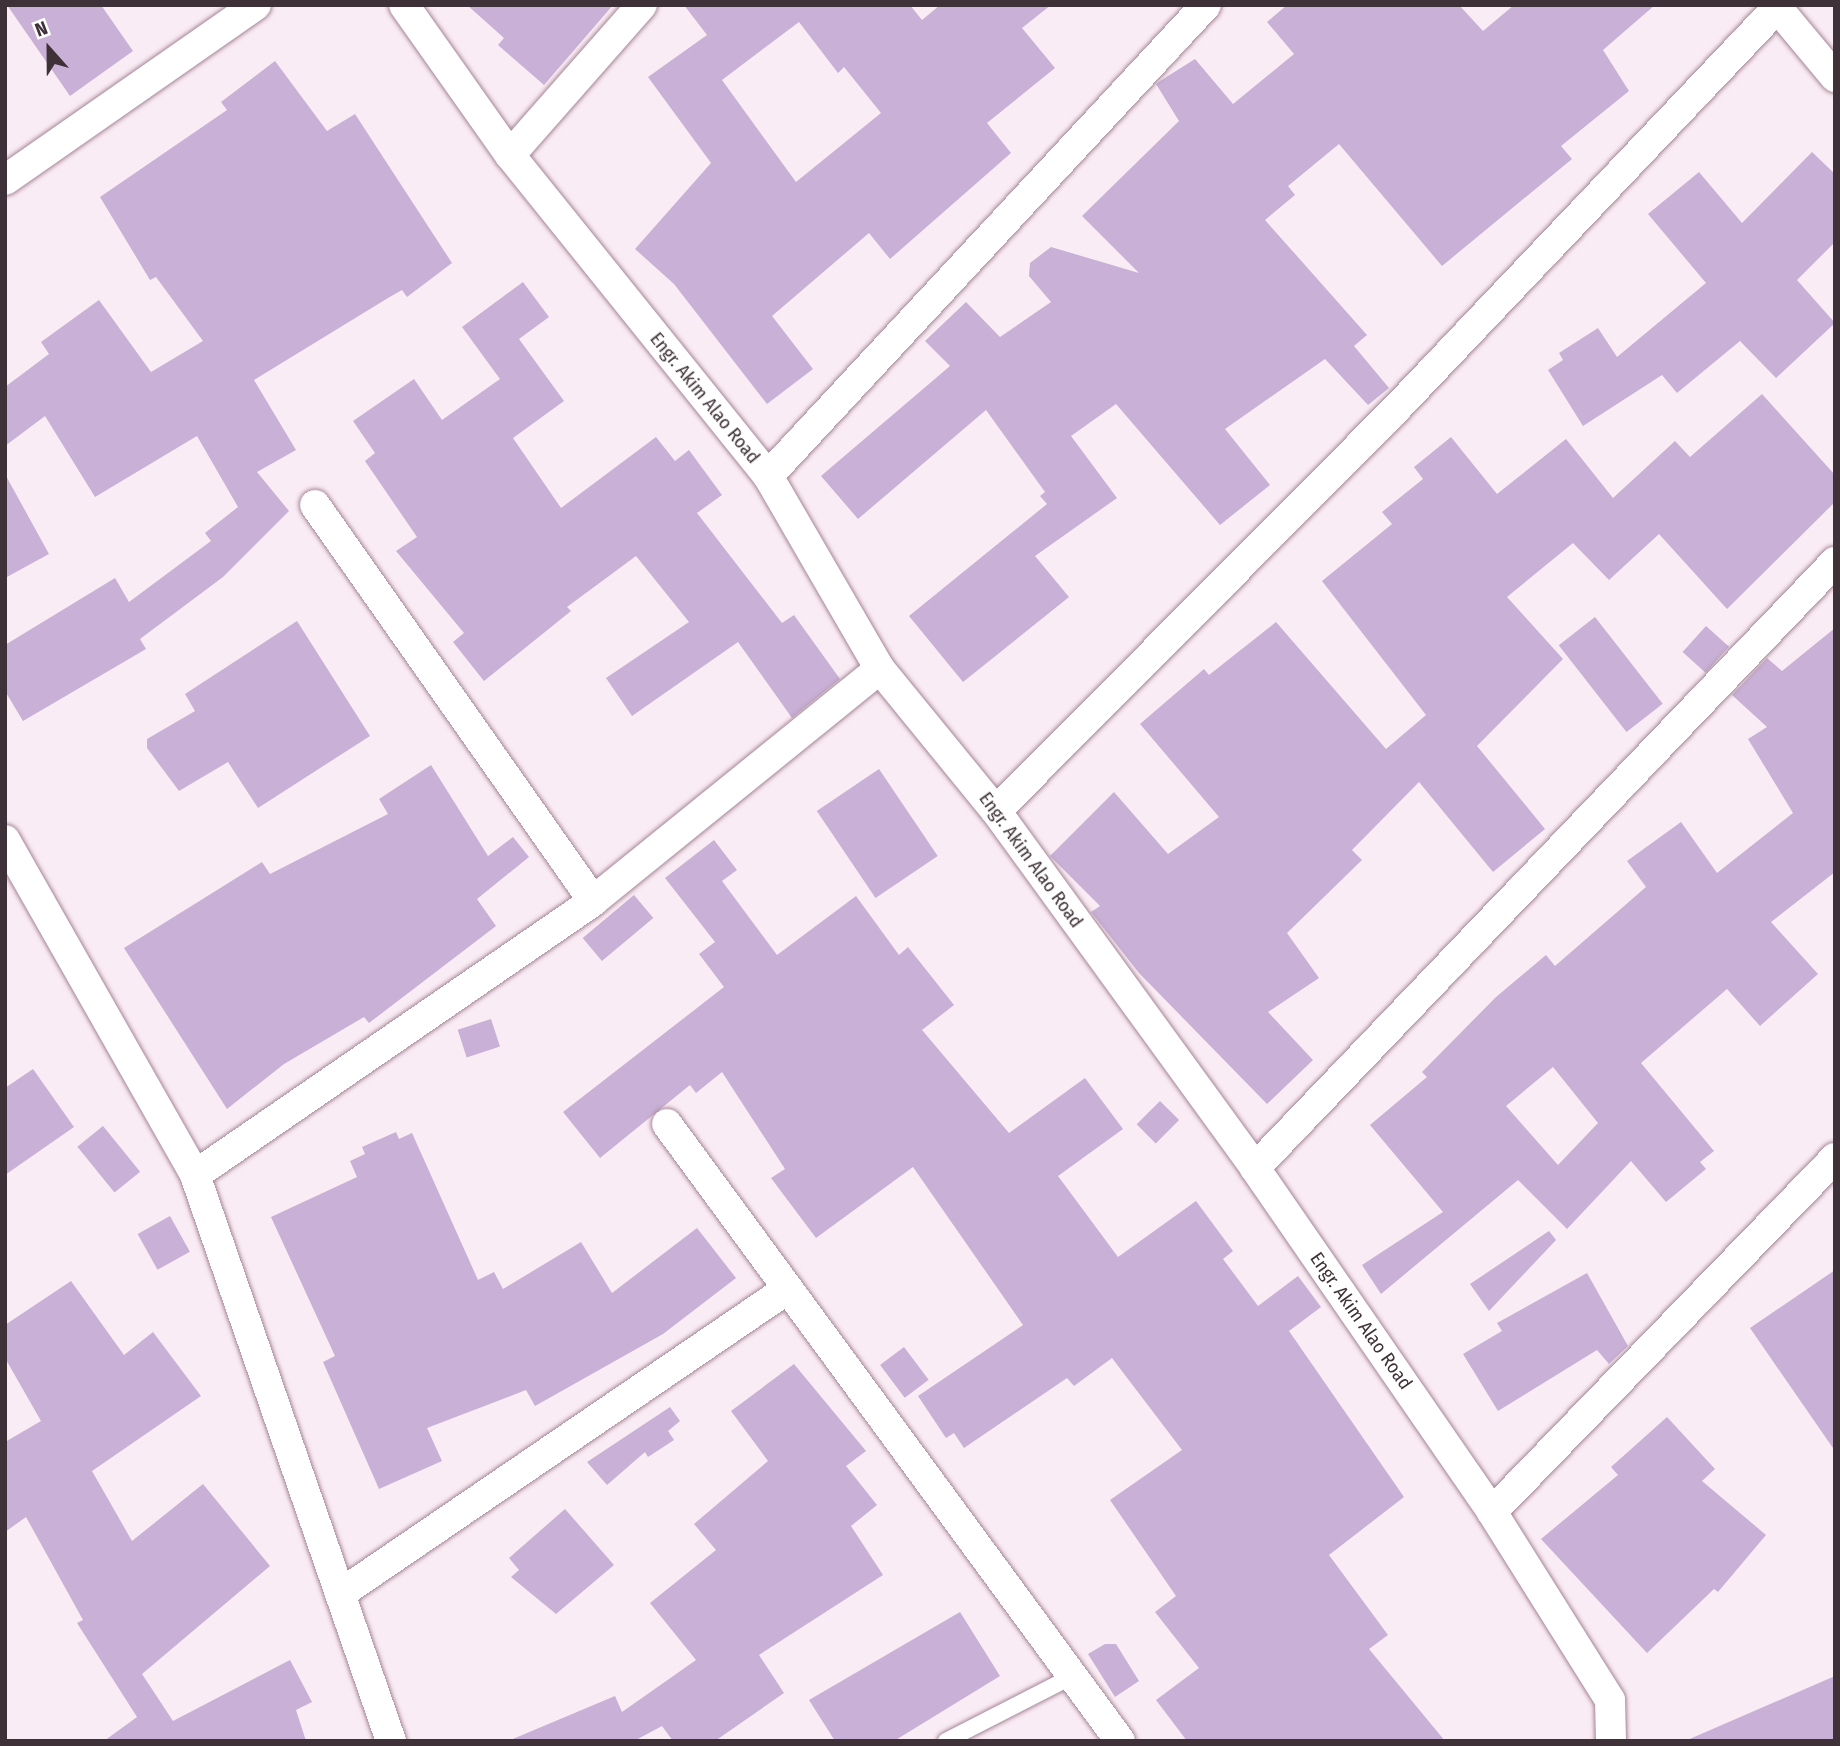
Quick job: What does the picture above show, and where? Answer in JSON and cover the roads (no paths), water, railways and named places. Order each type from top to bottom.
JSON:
[{"type":"street","points":[[5,180],[256,5]]},
{"type":"street","name":"Engr. Akim Alao Road","points":[[404,5],[510,155],[768,476],[880,668],[996,811],[1255,1168],[1492,1512],[1610,1700],[1611,1741]]},
{"type":"street","points":[[510,155],[642,5]]},
{"type":"street","points":[[768,476],[1206,5]]},
{"type":"street","points":[[996,811],[1395,410],[1776,7],[1835,77]]},
{"type":"street","points":[[315,505],[593,901]]},
{"type":"street","points":[[1255,1168],[1835,562]]},
{"type":"street","points":[[195,1175],[593,901],[880,668]]},
{"type":"street","points":[[5,840],[195,1175],[391,1741]]},
{"type":"street","points":[[667,1124],[786,1290],[1121,1741]]},
{"type":"street","points":[[1492,1512],[1835,1158]]},
{"type":"street","points":[[340,1594],[786,1290]]},
{"type":"lane","points":[[946,1741],[1073,1676]]}]
